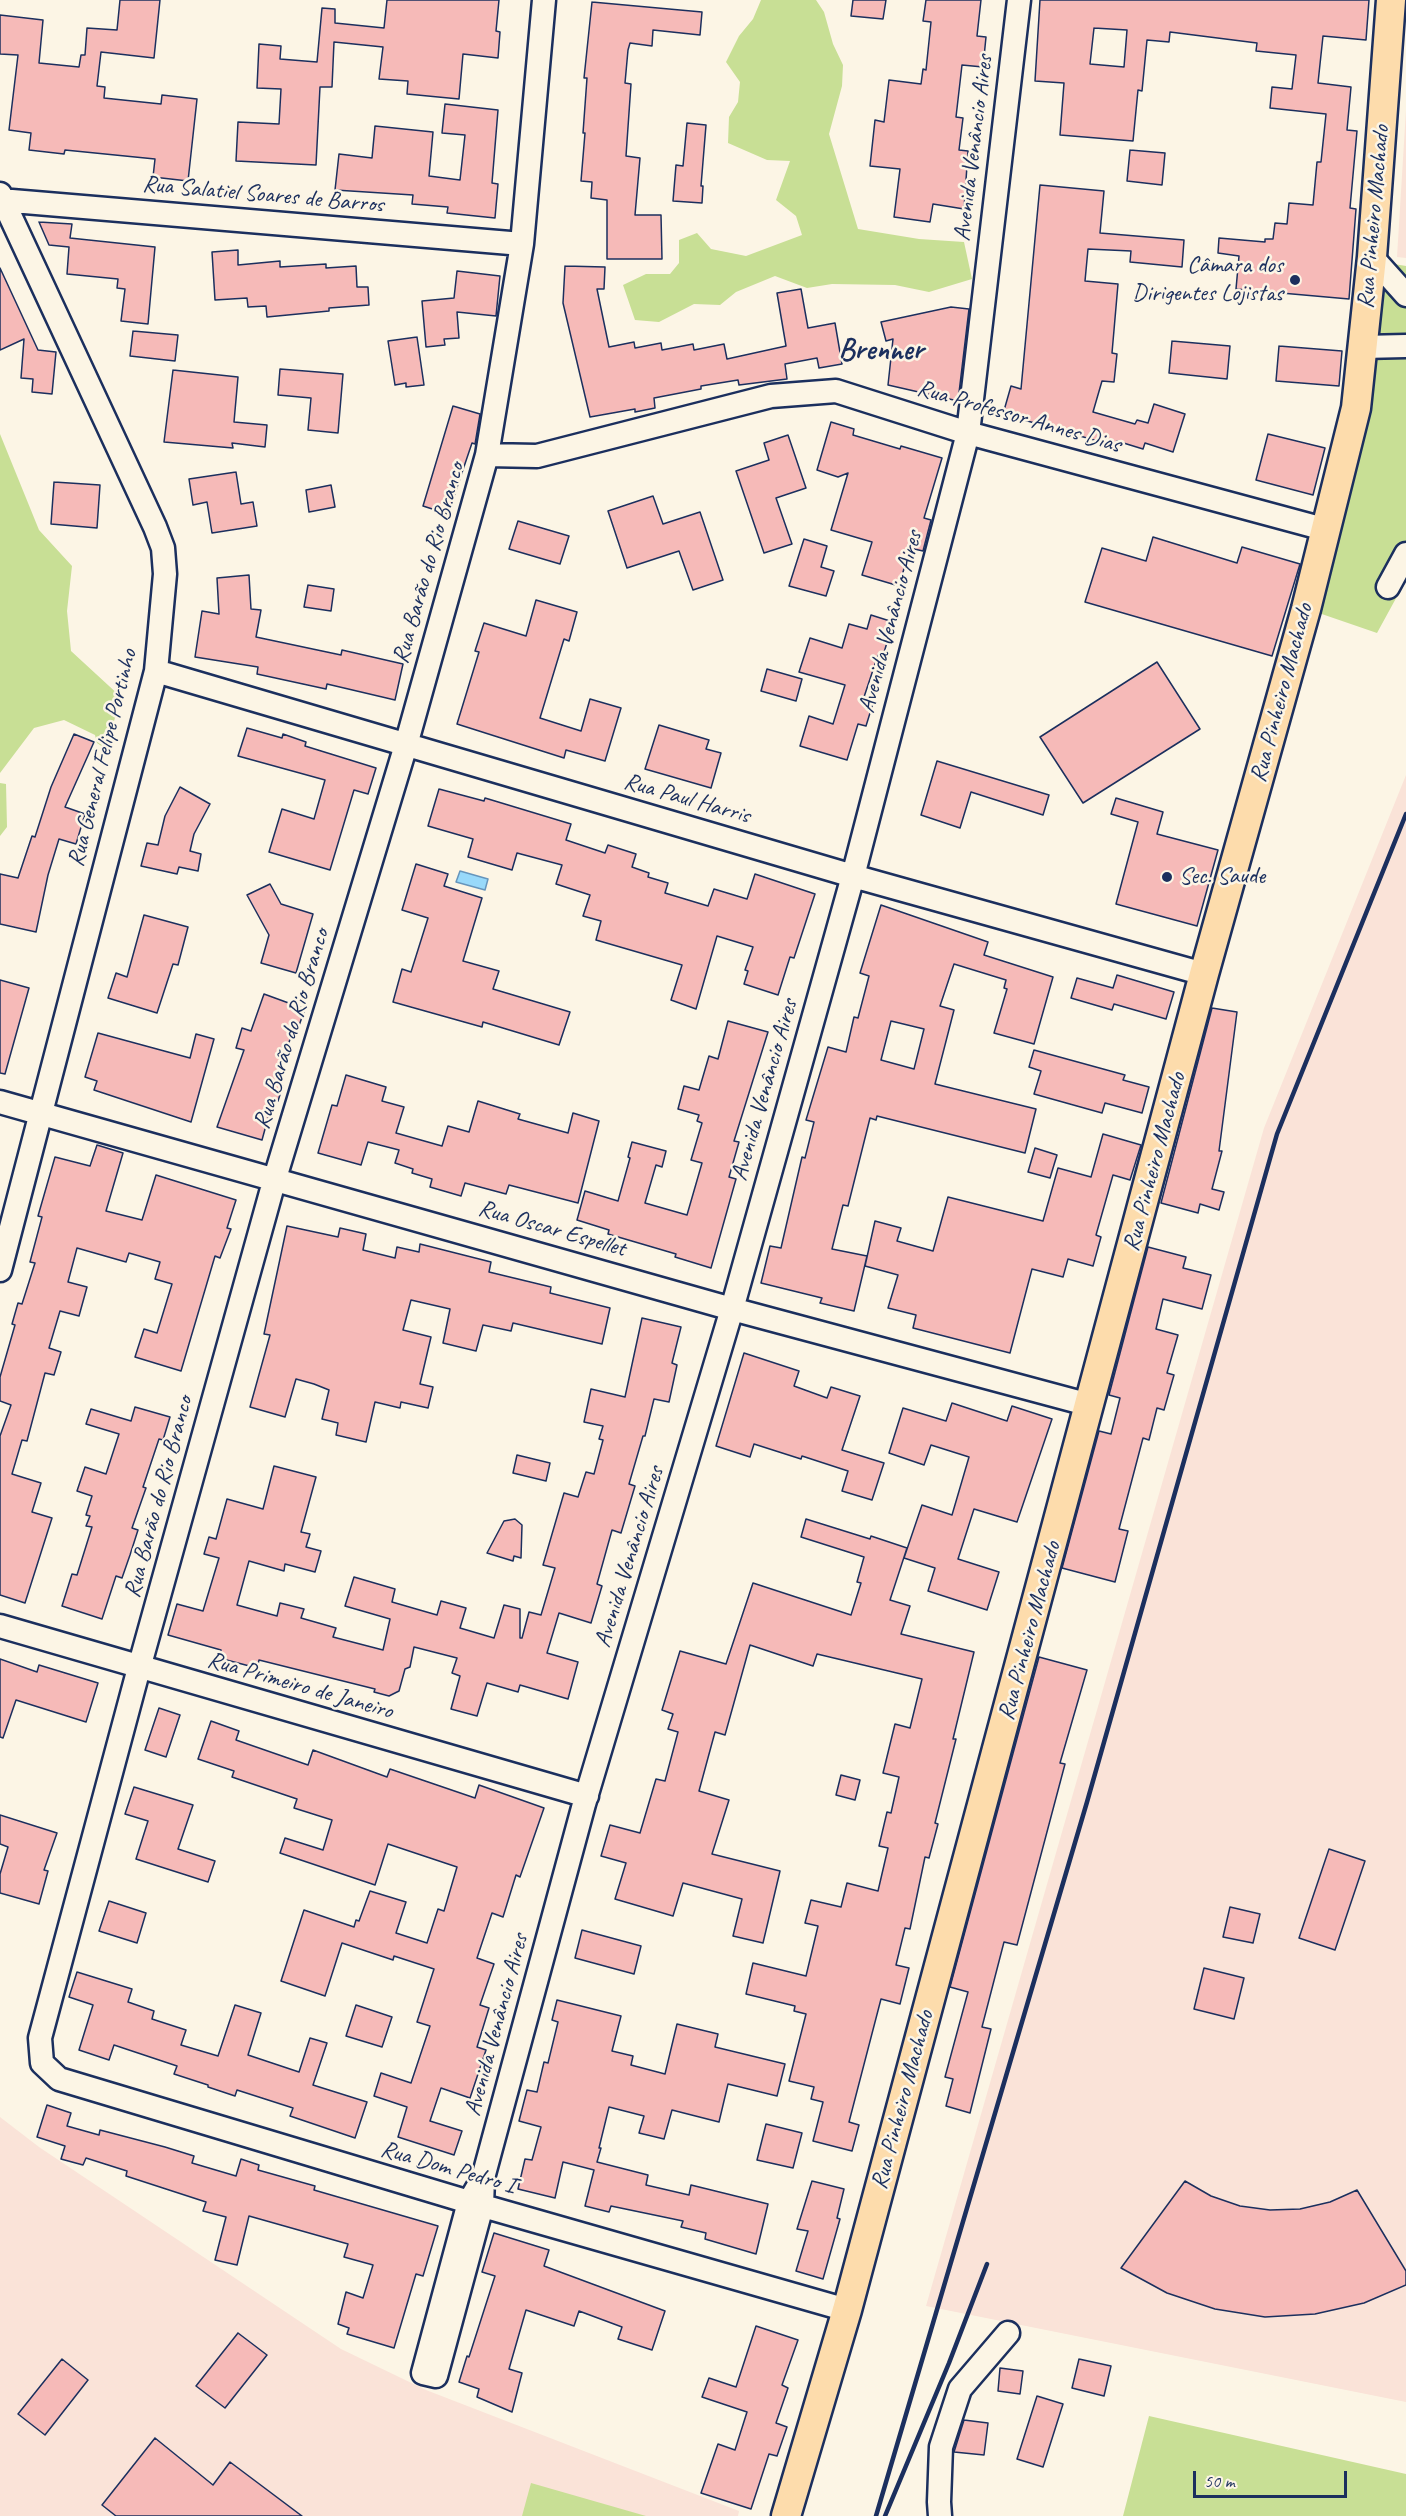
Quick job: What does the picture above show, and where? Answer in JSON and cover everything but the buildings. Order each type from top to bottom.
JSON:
[{"type":"main road","name":"Rua Pinheiro Machado","points":[[786,2516],[847,2310],[1204,974],[1306,609],[1324,529],[1356,408],[1372,257],[1390,0]]},
{"type":"street","name":"Rua Barão do Rio Branco","points":[[42,2063],[40,2038],[139,1668],[275,1178],[406,745],[487,455],[522,244],[544,0]]},
{"type":"street","name":"Avenida Venâncio Aires","points":[[455,2279],[586,1796],[732,1309],[853,876],[968,433],[1019,0]]},
{"type":"street","name":"Rua Salatiel Soares de Barros","points":[[1,198],[522,244]]},
{"type":"street","name":"Rua General Felipe Portinho","points":[[0,1270],[156,671],[165,573],[163,548],[151,516],[1,198]]},
{"type":"street","points":[[1372,257],[1406,295]]},
{"type":"street","points":[[1363,347],[1406,346]]},
{"type":"street","name":"Rua Professor Annes Dias","points":[[487,455],[537,456],[771,396],[836,391],[968,433],[1324,529]]},
{"type":"street","points":[[1388,587],[1406,554]]},
{"type":"street","name":"Rua Paul Harris","points":[[156,671],[853,876],[1204,974]]},
{"type":"street","name":"Rua Oscar Espellet","points":[[0,1102],[732,1309],[1090,1405]]},
{"type":"street","name":"Rua Primeiro de Janeiro","points":[[0,1626],[586,1796]]},
{"type":"street","name":"Rua Dom Pedro I","points":[[42,2063],[59,2079],[475,2204],[847,2310]]},
{"type":"street","points":[[940,2516],[941,2447],[960,2389],[1008,2333]]},
{"type":"shaded area","points":[[1406,110],[1406,258],[1397,257]]},
{"type":"shaded area","points":[[1406,775],[1406,2402],[926,2306],[1264,1128]]},
{"type":"shaded area","points":[[0,2117],[39,2147],[341,2349],[426,2390],[739,2511],[738,2516],[0,2516]]},
{"type":"green space","points":[[761,0],[816,0],[824,12],[833,44],[843,65],[842,86],[829,134],[858,229],[919,239],[964,242],[972,279],[929,292],[895,285],[832,284],[807,288],[775,276],[736,292],[720,305],[694,304],[659,322],[635,320],[623,285],[646,274],[670,274],[679,263],[679,240],[697,233],[711,249],[746,256],[802,235],[796,216],[776,200],[790,161],[767,160],[728,143],[729,117],[738,102],[740,82],[726,62],[739,36],[753,19]]},
{"type":"green space","points":[[1382,262],[1406,266],[1406,580],[1377,633],[1313,611],[1371,407]]},
{"type":"green space","points":[[0,434],[39,530],[72,566],[67,611],[71,651],[121,697],[106,749],[97,743],[95,735],[64,720],[34,728],[0,773]]},
{"type":"green space","points":[[0,783],[6,784],[7,827],[0,836]]},
{"type":"green space","points":[[1149,2416],[1406,2474],[1406,2516],[1123,2516]]},
{"type":"green space","points":[[531,2483],[646,2516],[522,2516]]},
{"type":"water","points":[[460,871],[488,879],[485,890],[456,882]]},
{"type":"railway","points":[[876,2516],[1087,1802],[1277,1134],[1406,814]]},
{"type":"railway","points":[[885,2516],[949,2363],[987,2264]]},
{"type":"place","name":"Câmara dos Dirigentes Lojistas","points":[[1295,280]]},
{"type":"place","name":"Sec. Saude","points":[[1167,877]]},
{"type":"district","name":"Brenner","points":[[881,351]]}]
